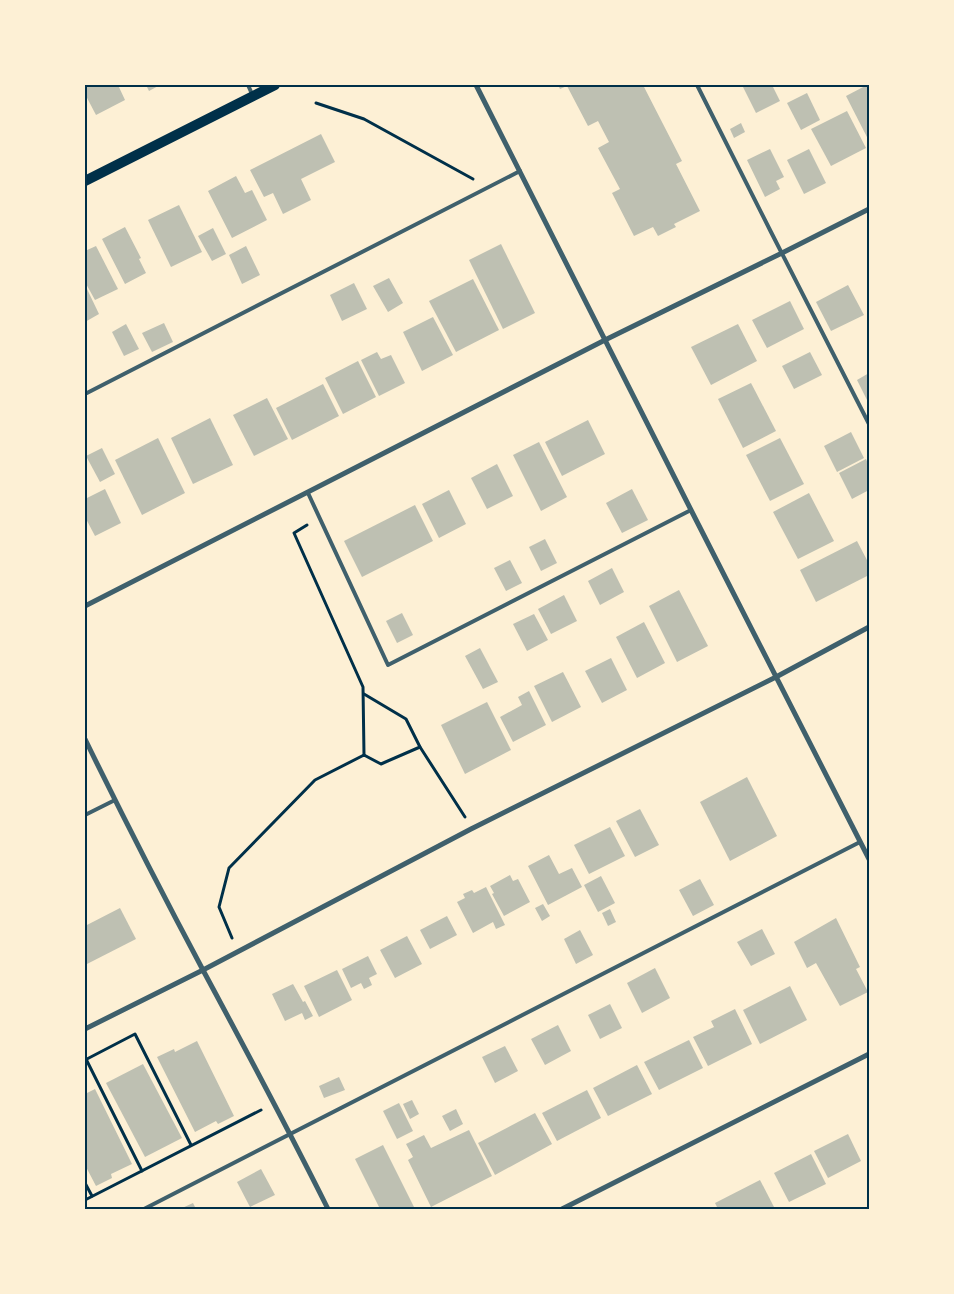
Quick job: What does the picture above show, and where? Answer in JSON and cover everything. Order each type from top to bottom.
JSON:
[{"type":"main road","points":[[85,181],[275,85]]},
{"type":"street","points":[[476,85],[869,859]]},
{"type":"street","points":[[85,606],[605,340],[869,208]]},
{"type":"street","points":[[85,1029],[203,970],[471,829],[776,677],[869,627]]},
{"type":"street","points":[[85,740],[203,970],[291,1134],[328,1209]]},
{"type":"street","points":[[562,1209],[869,1054]]},
{"type":"lane","points":[[248,85],[253,96]]},
{"type":"lane","points":[[699,86],[869,422]]},
{"type":"lane","points":[[85,394],[520,171]]},
{"type":"lane","points":[[308,492],[388,665],[691,510]]},
{"type":"lane","points":[[85,815],[115,800]]},
{"type":"lane","points":[[144,1209],[860,842]]},
{"type":"path","points":[[316,103],[364,119],[489,187]]},
{"type":"path","points":[[320,518],[294,533],[363,687],[364,755]]},
{"type":"path","points":[[364,694],[406,719],[420,747],[462,812]]},
{"type":"path","points":[[364,755],[380,764],[420,747]]},
{"type":"path","points":[[239,951],[219,908],[229,868],[315,780],[364,755]]},
{"type":"path","points":[[142,1171],[85,1059],[135,1034],[191,1145]]},
{"type":"path","points":[[85,1200],[274,1102]]},
{"type":"path","points":[[85,1183],[92,1196]]},
{"type":"building","points":[[85,85],[118,85],[125,100],[96,115],[85,94]]},
{"type":"building","points":[[146,85],[160,85],[149,91]]},
{"type":"building","points":[[558,85],[643,85],[682,161],[676,164],[700,211],[674,224],[676,227],[658,236],[653,227],[634,236],[612,193],[620,189],[598,148],[609,142],[598,121],[588,126],[567,86],[560,89]]},
{"type":"building","points":[[742,85],[772,85],[780,101],[756,113]]},
{"type":"building","points":[[867,85],[869,89],[869,141],[846,96]]},
{"type":"building","points":[[807,93],[820,120],[801,130],[787,103]]},
{"type":"building","points":[[847,111],[866,148],[831,166],[811,129]]},
{"type":"building","points":[[741,123],[745,132],[734,138],[730,129]]},
{"type":"building","points":[[321,134],[335,162],[301,179],[311,200],[283,214],[273,193],[264,197],[250,170]]},
{"type":"building","points":[[770,149],[784,177],[776,181],[780,189],[765,197],[747,160]]},
{"type":"building","points":[[809,149],[826,183],[804,194],[787,160]]},
{"type":"building","points":[[236,176],[245,193],[252,190],[267,220],[232,238],[208,191]]},
{"type":"building","points":[[179,205],[202,252],[171,267],[148,220]]},
{"type":"building","points":[[125,227],[141,258],[139,259],[146,273],[125,284],[102,239]]},
{"type":"building","points":[[213,228],[226,254],[212,261],[198,236]]},
{"type":"building","points":[[501,244],[535,313],[503,329],[469,260]]},
{"type":"building","points":[[96,246],[118,289],[95,300],[85,282],[85,251]]},
{"type":"building","points":[[246,246],[260,275],[242,284],[229,255]]},
{"type":"building","points":[[389,278],[403,303],[388,312],[373,286]]},
{"type":"building","points":[[473,279],[499,330],[456,352],[429,301]]},
{"type":"building","points":[[354,283],[367,309],[342,321],[330,295]]},
{"type":"building","points":[[848,285],[864,315],[831,331],[816,302]]},
{"type":"building","points":[[87,289],[99,314],[85,322],[85,290]]},
{"type":"building","points":[[790,301],[804,329],[767,348],[752,320]]},
{"type":"building","points":[[433,317],[453,355],[422,371],[403,332]]},
{"type":"building","points":[[164,323],[173,342],[152,352],[142,333]]},
{"type":"building","points":[[126,324],[139,349],[124,356],[112,332]]},
{"type":"building","points":[[738,324],[757,361],[711,385],[691,347]]},
{"type":"building","points":[[377,352],[381,359],[391,355],[405,383],[379,396],[361,360]]},
{"type":"building","points":[[810,352],[822,375],[794,389],[782,366]]},
{"type":"building","points":[[358,361],[376,397],[343,414],[325,378]]},
{"type":"building","points":[[869,373],[869,404],[857,380]]},
{"type":"building","points":[[751,383],[776,431],[743,448],[718,399]]},
{"type":"building","points":[[323,384],[339,416],[292,440],[276,408]]},
{"type":"building","points":[[267,398],[288,439],[254,456],[233,415]]},
{"type":"building","points":[[210,418],[233,465],[193,484],[171,438]]},
{"type":"building","points":[[588,420],[605,454],[562,476],[545,442]]},
{"type":"building","points":[[851,432],[864,458],[837,472],[824,446]]},
{"type":"building","points":[[158,438],[185,493],[142,515],[115,460]]},
{"type":"building","points":[[780,438],[804,484],[770,501],[746,455]]},
{"type":"building","points":[[539,442],[567,497],[541,511],[513,455]]},
{"type":"building","points":[[102,448],[115,474],[100,482],[86,456]]},
{"type":"building","points":[[866,459],[869,466],[869,490],[852,499],[839,473]]},
{"type":"building","points":[[497,464],[513,496],[487,509],[471,478]]},
{"type":"building","points":[[105,489],[121,523],[95,536],[85,517],[85,499]]},
{"type":"building","points":[[632,489],[648,520],[622,533],[606,503]]},
{"type":"building","points":[[449,490],[466,524],[439,538],[422,504]]},
{"type":"building","points":[[809,493],[834,541],[798,559],[773,512]]},
{"type":"building","points":[[415,505],[433,541],[362,577],[344,541]]},
{"type":"building","points":[[545,539],[557,563],[541,571],[529,547]]},
{"type":"building","points":[[857,541],[869,564],[869,575],[816,602],[800,570]]},
{"type":"building","points":[[510,560],[522,583],[506,591],[494,568]]},
{"type":"building","points":[[612,568],[624,592],[600,605],[588,581]]},
{"type":"building","points":[[679,590],[708,646],[677,662],[649,606]]},
{"type":"building","points":[[564,595],[577,621],[551,634],[538,609]]},
{"type":"building","points":[[402,613],[413,635],[397,643],[386,621]]},
{"type":"building","points":[[534,614],[548,640],[527,651],[513,624]]},
{"type":"building","points":[[644,622],[665,663],[637,678],[616,637]]},
{"type":"building","points":[[480,648],[498,682],[483,689],[465,656]]},
{"type":"building","points":[[611,658],[627,690],[602,703],[585,671]]},
{"type":"building","points":[[563,672],[581,707],[552,722],[534,686]]},
{"type":"building","points":[[529,691],[546,725],[513,742],[500,717],[522,705],[518,697]]},
{"type":"building","points":[[487,702],[511,750],[465,774],[441,725]]},
{"type":"building","points":[[747,777],[777,836],[730,861],[700,802]]},
{"type":"building","points":[[640,809],[659,845],[635,857],[616,821]]},
{"type":"building","points":[[610,827],[625,856],[589,874],[574,845]]},
{"type":"building","points":[[549,855],[559,874],[572,868],[582,887],[548,905],[528,866]]},
{"type":"building","points":[[510,875],[513,881],[518,879],[530,902],[504,916],[492,894],[494,893],[490,886]]},
{"type":"building","points":[[601,876],[615,903],[598,912],[584,885]]},
{"type":"building","points":[[700,879],[714,905],[693,916],[679,890]]},
{"type":"building","points":[[486,887],[505,925],[496,929],[493,922],[473,933],[457,902],[465,898],[463,894],[472,890],[474,893]]},
{"type":"building","points":[[543,904],[550,916],[542,921],[535,908]]},
{"type":"building","points":[[120,908],[136,939],[85,965],[85,926]]},
{"type":"building","points":[[610,909],[616,922],[608,926],[602,913]]},
{"type":"building","points":[[447,916],[457,935],[430,949],[420,930]]},
{"type":"building","points":[[836,918],[860,967],[856,969],[868,992],[840,1006],[816,963],[807,968],[794,942]]},
{"type":"building","points":[[762,929],[775,954],[751,966],[737,942]]},
{"type":"building","points":[[580,930],[593,955],[576,964],[564,939]]},
{"type":"building","points":[[407,936],[422,964],[395,978],[380,950]]},
{"type":"building","points":[[368,956],[377,974],[369,978],[372,985],[364,989],[361,983],[351,988],[342,969]]},
{"type":"building","points":[[655,968],[670,998],[642,1013],[627,983]]},
{"type":"building","points":[[337,970],[352,1000],[319,1017],[304,986]]},
{"type":"building","points":[[293,984],[313,1016],[305,1020],[302,1013],[285,1021],[272,994]]},
{"type":"building","points":[[790,986],[807,1020],[760,1044],[743,1010]]},
{"type":"building","points":[[610,1004],[622,1028],[600,1039],[588,1015]]},
{"type":"building","points":[[735,1009],[752,1044],[708,1066],[693,1037],[714,1027],[711,1021]]},
{"type":"building","points":[[558,1025],[571,1051],[545,1065],[531,1039]]},
{"type":"building","points":[[689,1040],[703,1068],[659,1090],[644,1062]]},
{"type":"building","points":[[197,1041],[234,1116],[218,1124],[216,1121],[195,1132],[157,1057],[174,1049],[175,1052]]},
{"type":"building","points":[[505,1046],[518,1071],[495,1083],[482,1057]]},
{"type":"building","points":[[143,1064],[182,1138],[145,1157],[106,1083]]},
{"type":"building","points":[[637,1065],[652,1094],[608,1116],[593,1088]]},
{"type":"building","points":[[339,1077],[345,1090],[324,1098],[319,1086]]},
{"type":"building","points":[[95,1089],[132,1164],[111,1174],[112,1178],[96,1186],[85,1165],[85,1094]]},
{"type":"building","points":[[587,1090],[601,1118],[557,1141],[542,1113]]},
{"type":"building","points":[[412,1100],[419,1114],[410,1119],[403,1104]]},
{"type":"building","points":[[399,1103],[413,1131],[397,1139],[383,1111]]},
{"type":"building","points":[[456,1109],[463,1124],[450,1131],[442,1116]]},
{"type":"building","points":[[535,1113],[552,1144],[495,1175],[478,1143]]},
{"type":"building","points":[[469,1130],[492,1176],[431,1207],[408,1160],[413,1157],[406,1144],[424,1135],[431,1148]]},
{"type":"building","points":[[848,1134],[861,1161],[828,1178],[814,1151]]},
{"type":"building","points":[[383,1145],[415,1209],[380,1209],[355,1159]]},
{"type":"building","points":[[811,1154],[826,1184],[789,1202],[774,1173]]},
{"type":"building","points":[[261,1169],[275,1195],[250,1207],[237,1182]]},
{"type":"building","points":[[760,1180],[774,1207],[770,1209],[718,1209],[715,1203]]},
{"type":"building","points":[[193,1203],[196,1209],[180,1209]]}]
